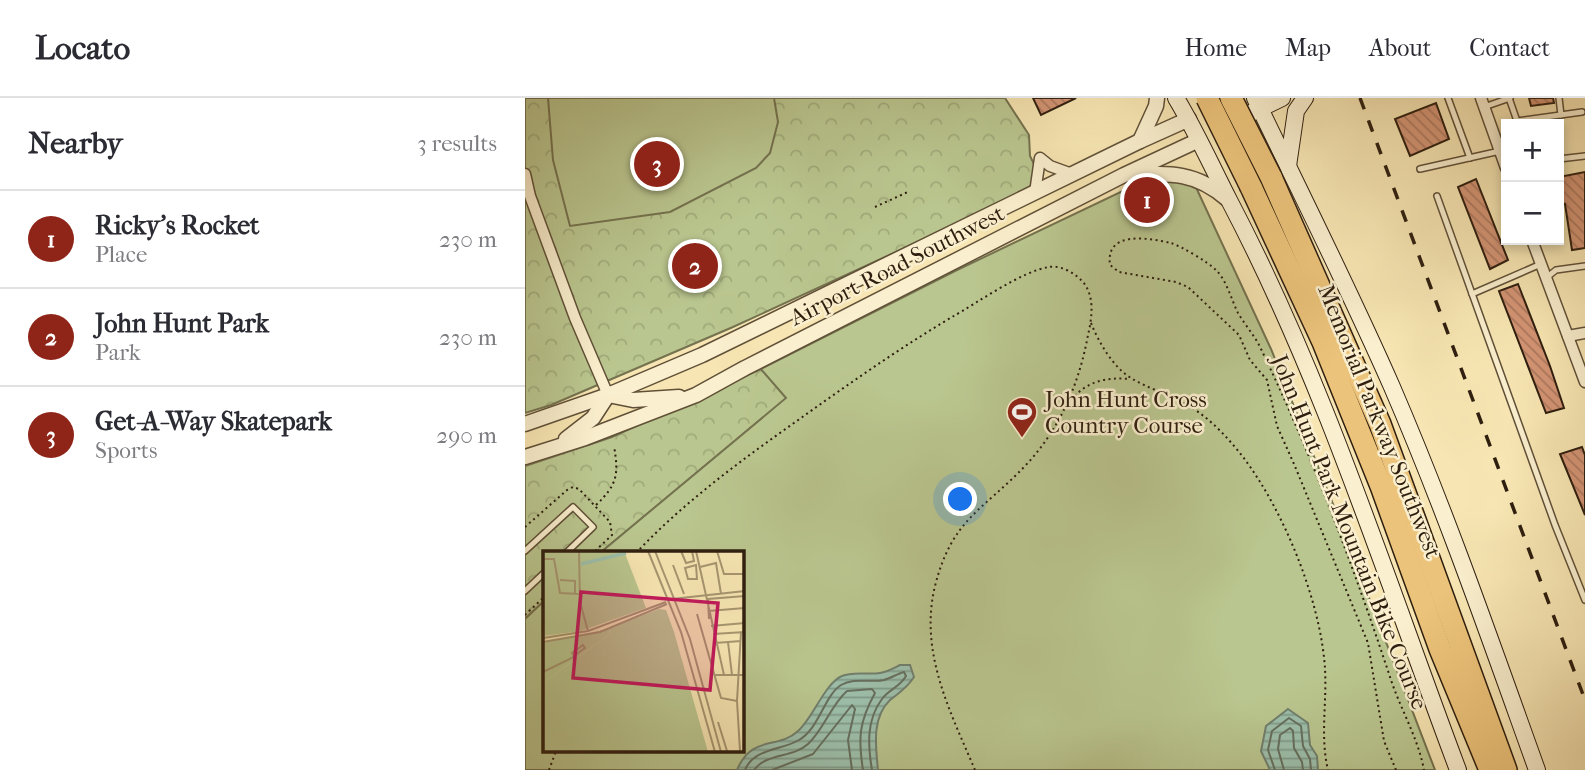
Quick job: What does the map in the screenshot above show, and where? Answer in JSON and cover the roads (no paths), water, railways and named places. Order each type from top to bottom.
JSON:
[{"type":"highway","name":"Memorial Parkway Southwest","points":[[1207,98],[1313,319],[1381,486],[1440,649],[1490,770]]},
{"type":"highway","name":"Memorial Parkway Southwest","points":[[1231,98],[1279,172],[1380,424],[1506,770]]},
{"type":"highway","points":[[1440,649],[1474,770]]},
{"type":"highway","points":[[1473,680],[1516,770]]},
{"type":"main road","points":[[1176,98],[1248,235],[1294,338],[1348,468],[1412,650],[1458,770]]},
{"type":"main road","name":"Airport Road Southwest","points":[[1189,119],[1231,98]]},
{"type":"main road","name":"Airport Road Southwest","points":[[1199,140],[1257,103],[1282,98]]},
{"type":"main road","points":[[1279,172],[1296,111],[1305,98]]},
{"type":"main road","points":[[1257,103],[1279,172],[1346,284],[1409,427],[1538,770]]},
{"type":"main road","points":[[1230,202],[1231,175],[1235,166],[1244,159],[1255,154],[1277,158],[1279,172]]},
{"type":"street","points":[[1140,141],[1157,98]]},
{"type":"street","points":[[1482,103],[1500,151]]},
{"type":"street","name":"Airport Road Southwest","points":[[525,424],[608,395],[702,355],[1189,119]]},
{"type":"street","name":"Airport Road Southwest","points":[[525,457],[585,438],[696,395],[1123,175],[1199,140]]},
{"type":"street","points":[[1035,193],[1040,158],[1050,166],[1072,174]]},
{"type":"street","points":[[1123,175],[1173,173],[1194,178],[1214,188],[1230,202]]},
{"type":"street","points":[[525,174],[530,196],[575,318],[608,395]]},
{"type":"street","points":[[1534,245],[1585,383]]},
{"type":"street","points":[[1568,336],[1585,333]]},
{"type":"street","points":[[608,395],[633,400],[696,395]]},
{"type":"street","points":[[549,450],[587,424],[608,395]]},
{"type":"lane","points":[[1448,98],[1470,158]]},
{"type":"lane","points":[[1482,103],[1509,98],[1517,119]]},
{"type":"lane","points":[[1559,98],[1561,115]]},
{"type":"lane","points":[[1536,119],[1582,112]]},
{"type":"lane","points":[[1420,169],[1500,151]]},
{"type":"lane","points":[[1564,158],[1585,156]]},
{"type":"lane","points":[[1437,196],[1585,600]]},
{"type":"lane","points":[[1472,294],[1541,264]]},
{"type":"lane","points":[[1546,278],[1556,270],[1585,266]]},
{"type":"lane","points":[[525,551],[573,507],[593,527],[568,551]]},
{"type":"lane","points":[[525,591],[543,574]]},
{"type":"water","points":[[900,665],[910,665],[914,677],[890,700],[880,715],[876,734],[878,770],[737,770],[750,751],[790,737],[798,731],[830,686],[842,676],[883,672]]},
{"type":"water","points":[[1288,709],[1308,723],[1310,745],[1317,756],[1318,770],[1270,770],[1261,751],[1266,726]]},
{"type":"railway","points":[[1360,98],[1585,700]]},
{"type":"place","name":"Get-A-Way Skatepark","points":[[657,164]]},
{"type":"place","name":"Ricky's Rocket","points":[[1147,200]]},
{"type":"place","name":"John Hunt Park","points":[[695,266]]},
{"type":"place","name":"John Hunt Cross Country Course","points":[[1022,439]]}]
